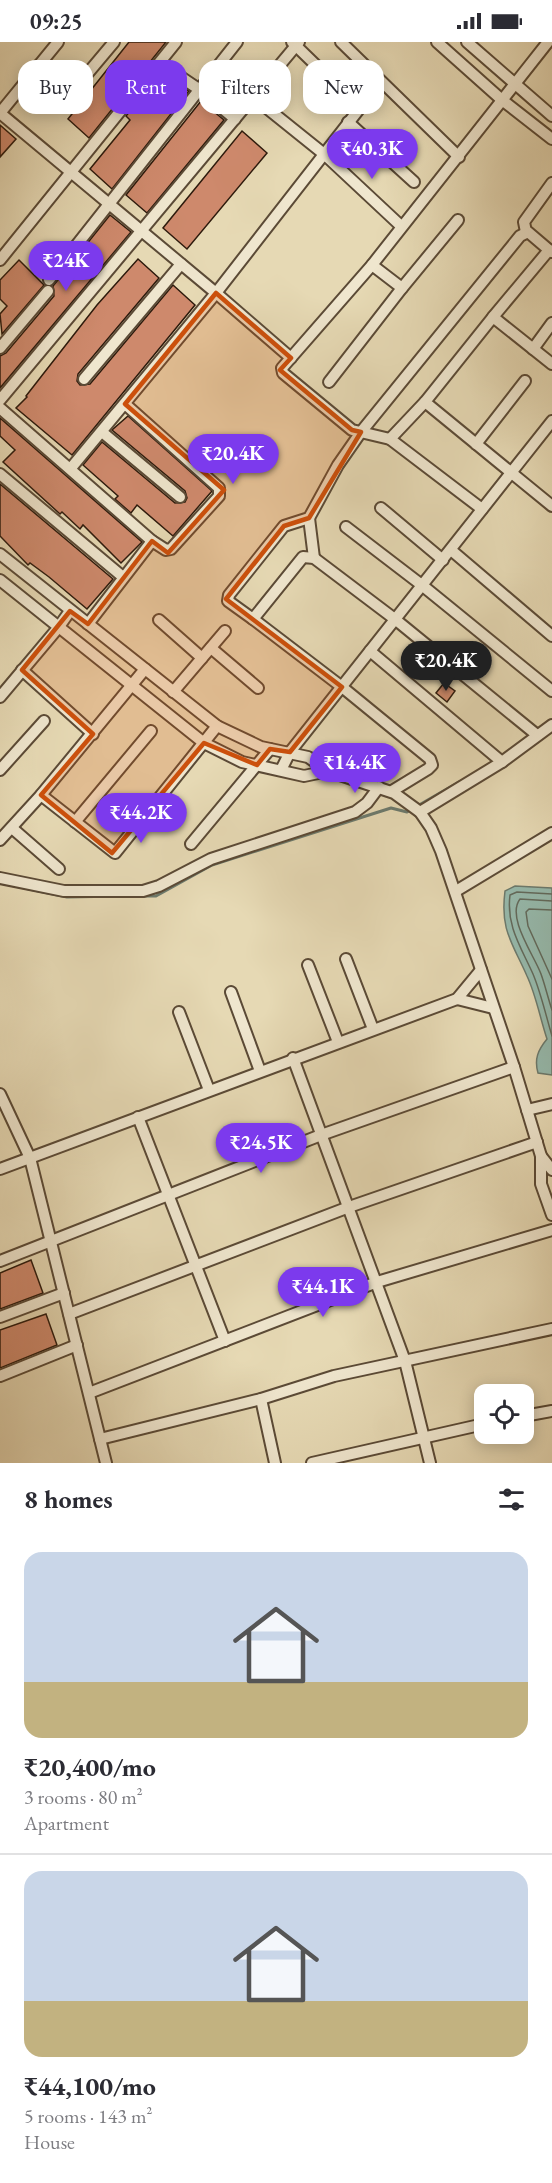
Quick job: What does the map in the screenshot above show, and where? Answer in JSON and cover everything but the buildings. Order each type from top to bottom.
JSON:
[{"type":"street","points":[[43,60],[58,42]]},
{"type":"street","points":[[93,67],[114,42]]},
{"type":"street","points":[[162,60],[176,42]]},
{"type":"street","points":[[223,60],[237,42]]},
{"type":"street","points":[[341,42],[459,157]]},
{"type":"street","points":[[437,42],[501,100],[552,139]]},
{"type":"street","points":[[468,42],[551,112]]},
{"type":"street","points":[[71,468],[216,293],[360,108],[296,43],[282,60]]},
{"type":"street","points":[[482,509],[390,440],[352,430],[283,373],[282,368],[372,265],[401,226],[459,157],[542,44]]},
{"type":"street","points":[[18,91],[0,113],[291,358]]},
{"type":"street","points":[[0,348],[199,91]]},
{"type":"street","points":[[0,260],[118,114]]},
{"type":"street","points":[[229,114],[235,119]]},
{"type":"street","points":[[0,400],[239,114]]},
{"type":"street","points":[[274,114],[324,154],[401,226]]},
{"type":"street","points":[[348,122],[414,182]]},
{"type":"street","points":[[314,558],[309,518],[338,465],[361,432],[526,232],[525,219],[552,183]]},
{"type":"street","points":[[329,382],[458,220]]},
{"type":"street","points":[[390,440],[425,402],[493,317],[550,251],[526,232]]},
{"type":"street","points":[[84,379],[181,264]]},
{"type":"street","points":[[372,265],[402,288]]},
{"type":"street","points":[[493,317],[552,364]]},
{"type":"street","points":[[533,348],[552,323]]},
{"type":"street","points":[[476,444],[525,381]]},
{"type":"street","points":[[425,402],[552,506]]},
{"type":"street","points":[[0,408],[152,541],[166,550],[171,549],[220,492],[216,484],[125,404]]},
{"type":"street","points":[[281,770],[290,752],[552,421]]},
{"type":"street","points":[[102,432],[180,497]]},
{"type":"street","points":[[0,474],[123,577]]},
{"type":"street","points":[[381,508],[443,560]]},
{"type":"street","points":[[309,518],[284,526],[229,595],[228,601],[342,687],[430,759],[432,765],[428,770],[393,792]]},
{"type":"street","points":[[346,527],[423,586],[552,691]]},
{"type":"street","points":[[88,624],[152,541]]},
{"type":"street","points":[[451,550],[552,636]]},
{"type":"street","points":[[1,556],[217,726],[261,747],[308,757],[328,771],[393,792],[418,811],[435,835],[456,891],[537,1142],[541,1156],[541,1184],[552,1215]]},
{"type":"street","points":[[253,619],[299,561],[307,556],[314,558],[396,620],[537,735]]},
{"type":"street","points":[[0,580],[204,743],[242,762],[304,776],[328,771]]},
{"type":"street","points":[[0,697],[58,628],[70,610]]},
{"type":"street","points":[[159,620],[202,658]]},
{"type":"street","points":[[173,692],[225,631]]},
{"type":"street","points":[[211,648],[258,688]]},
{"type":"street","points":[[370,651],[502,762]]},
{"type":"street","points":[[0,840],[93,734],[145,669]]},
{"type":"street","points":[[22,670],[93,734]]},
{"type":"street","points":[[0,770],[44,721]]},
{"type":"street","points":[[418,811],[502,762],[552,725]]},
{"type":"street","points":[[41,795],[115,853],[217,726]]},
{"type":"street","points":[[75,822],[151,731]]},
{"type":"street","points":[[191,844],[270,749]]},
{"type":"street","points":[[0,878],[64,891],[94,893],[143,891],[159,886],[211,859],[355,812],[367,803],[379,787]]},
{"type":"street","points":[[12,828],[59,869]]},
{"type":"street","points":[[456,891],[552,833]]},
{"type":"street","points":[[346,959],[373,1029]]},
{"type":"street","points":[[308,965],[338,1042]]},
{"type":"street","points":[[0,1169],[293,1058],[457,999],[481,970]]},
{"type":"street","points":[[231,992],[260,1071]]},
{"type":"street","points":[[457,999],[493,1008]]},
{"type":"street","points":[[179,1012],[209,1090]]},
{"type":"street","points":[[293,1058],[405,1361],[430,1463]]},
{"type":"street","points":[[0,1261],[321,1135],[514,1067]]},
{"type":"street","points":[[0,1094],[30,1158],[106,1463]]},
{"type":"street","points":[[527,1110],[552,1104]]},
{"type":"street","points":[[138,1117],[225,1341]]},
{"type":"street","points":[[69,1314],[349,1207],[537,1142]]},
{"type":"street","points":[[541,1156],[552,1170]]},
{"type":"street","points":[[89,1393],[377,1282],[552,1230]]},
{"type":"street","points":[[0,1317],[63,1293]]},
{"type":"street","points":[[100,1438],[261,1399],[334,1376],[552,1329]]},
{"type":"street","points":[[0,1376],[77,1345]]},
{"type":"street","points":[[261,1399],[275,1463]]},
{"type":"street","points":[[534,1414],[552,1411]]},
{"type":"street","points":[[312,1463],[474,1426]]},
{"type":"highlighted area","points":[[216,293],[291,358],[280,370],[352,430],[361,432],[309,518],[284,526],[226,599],[342,687],[290,752],[270,749],[257,765],[204,743],[112,853],[41,795],[93,734],[22,670],[70,611],[88,624],[152,541],[168,553],[224,490],[125,404]]},
{"type":"water","points":[[515,886],[552,888],[552,1075],[538,1073],[536,1063],[538,1055],[547,1039],[533,991],[508,935],[504,916],[505,891]]},
{"type":"waterway","points":[[143,896],[156,896],[212,865],[391,808],[407,812],[459,782]]},
{"type":"waterway","points":[[0,883],[67,897],[121,896]]}]
